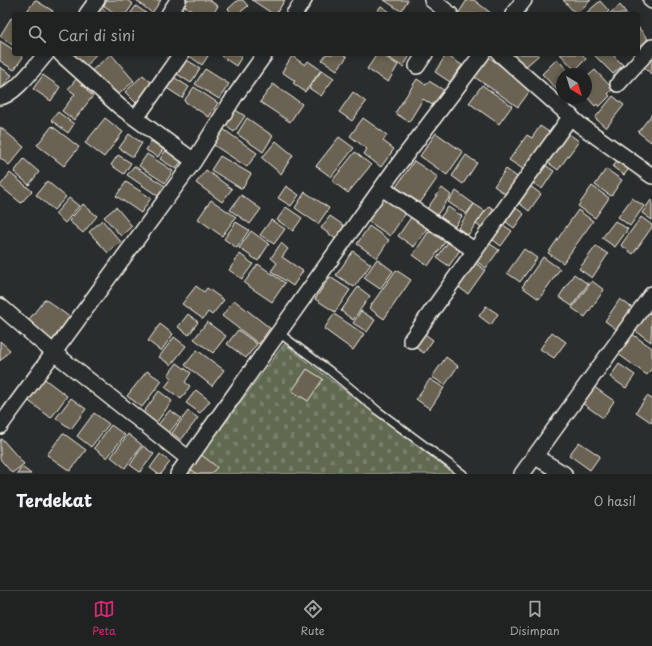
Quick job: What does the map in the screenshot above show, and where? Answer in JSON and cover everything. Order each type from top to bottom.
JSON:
[{"type":"street","points":[[88,12],[97,0]]},
{"type":"street","points":[[170,12],[178,0]]},
{"type":"street","points":[[295,12],[304,0]]},
{"type":"street","points":[[432,0],[447,12]]},
{"type":"street","points":[[515,12],[524,0]]},
{"type":"street","points":[[618,84],[652,47]]},
{"type":"street","points":[[0,97],[7,94],[23,80],[44,56]]},
{"type":"street","points":[[63,56],[136,118],[194,161]]},
{"type":"street","points":[[136,118],[180,56]]},
{"type":"street","points":[[0,426],[194,161],[235,96],[264,56]]},
{"type":"street","points":[[178,474],[382,188],[481,56]]},
{"type":"street","points":[[502,56],[570,116],[652,176]]},
{"type":"street","points":[[411,340],[570,116]]},
{"type":"street","points":[[382,188],[474,250]]},
{"type":"street","points":[[522,474],[534,456],[648,309],[652,294]]},
{"type":"street","points":[[0,306],[53,352],[189,459]]},
{"type":"street","points":[[534,456],[564,474]]},
{"type":"lane","points":[[279,333],[330,371],[378,411],[463,474]]},
{"type":"green space","points":[[284,344],[454,474],[187,474]]},
{"type":"building","points":[[35,0],[53,11],[52,12],[26,12]]},
{"type":"building","points":[[107,0],[127,0],[133,4],[127,12],[113,12],[103,5]]},
{"type":"building","points":[[136,0],[161,0],[153,12]]},
{"type":"building","points":[[187,0],[209,0],[218,6],[214,12],[194,12],[183,5]]},
{"type":"building","points":[[238,0],[243,0],[248,6],[240,12],[231,12],[228,9]]},
{"type":"building","points":[[252,0],[285,0],[277,12],[270,12]]},
{"type":"building","points":[[384,0],[408,0],[401,11]]},
{"type":"building","points":[[467,0],[474,0],[489,12],[459,12]]},
{"type":"building","points":[[563,0],[591,0],[578,12],[574,12]]},
{"type":"building","points":[[600,1],[609,11],[608,12],[587,12]]},
{"type":"building","points":[[620,5],[625,12],[611,12]]},
{"type":"building","points":[[136,6],[145,12],[132,12]]},
{"type":"building","points":[[381,6],[390,12],[376,12]]},
{"type":"building","points":[[101,7],[107,12],[97,12]]},
{"type":"building","points":[[11,18],[12,45],[0,36]]},
{"type":"building","points":[[640,29],[648,39],[640,46]]},
{"type":"building","points":[[0,41],[12,49],[12,56],[23,57],[14,70],[0,61]]},
{"type":"building","points":[[652,51],[652,74],[651,74],[640,63]]},
{"type":"building","points":[[70,56],[94,56],[87,66]]},
{"type":"building","points":[[109,56],[113,56],[134,81],[113,99],[90,72]]},
{"type":"building","points":[[189,56],[208,56],[202,65]]},
{"type":"building","points":[[221,56],[242,56],[236,66]]},
{"type":"building","points":[[292,56],[305,65],[308,61],[321,70],[305,92],[293,83],[295,81],[282,72]]},
{"type":"building","points":[[325,56],[347,57],[337,70],[322,60]]},
{"type":"building","points":[[376,56],[384,56],[398,65],[388,82],[367,69]]},
{"type":"building","points":[[386,56],[410,56],[403,67]]},
{"type":"building","points":[[445,56],[462,65],[450,82],[435,72]]},
{"type":"building","points":[[487,56],[532,88],[518,107],[473,76]]},
{"type":"building","points":[[514,56],[538,56],[524,68]]},
{"type":"building","points":[[562,56],[584,56],[586,59],[577,68],[573,68]]},
{"type":"building","points":[[595,56],[614,56],[623,65],[613,74]]},
{"type":"building","points":[[182,57],[200,68],[191,83],[172,71]]},
{"type":"building","points":[[557,59],[565,68],[556,68],[556,89],[542,74]]},
{"type":"building","points":[[0,67],[12,75],[0,91]]},
{"type":"building","points":[[205,69],[229,84],[219,99],[195,84]]},
{"type":"building","points":[[322,70],[334,78],[321,96],[309,88]]},
{"type":"building","points":[[595,70],[613,89],[608,94],[610,96],[599,107],[597,104],[595,106],[592,103],[592,73]]},
{"type":"building","points":[[43,75],[60,87],[51,101],[33,89]]},
{"type":"building","points":[[143,75],[157,88],[139,106],[125,92]]},
{"type":"building","points":[[172,76],[189,87],[182,98],[165,87]]},
{"type":"building","points":[[77,78],[89,88],[87,91],[93,96],[74,120],[62,111],[75,94],[68,89]]},
{"type":"building","points":[[417,79],[426,85],[429,81],[445,91],[434,106],[423,99],[409,122],[395,113]]},
{"type":"building","points":[[273,84],[302,104],[290,122],[260,102]]},
{"type":"building","points":[[482,85],[512,106],[499,124],[469,103]]},
{"type":"building","points":[[194,87],[218,103],[209,117],[184,101]]},
{"type":"building","points":[[353,92],[366,102],[352,121],[339,112]]},
{"type":"building","points":[[613,96],[624,105],[606,128],[595,118]]},
{"type":"building","points":[[234,109],[245,116],[234,132],[223,124]]},
{"type":"building","points":[[58,112],[74,124],[68,133],[51,120]]},
{"type":"building","points":[[652,114],[652,141],[651,142],[638,132]]},
{"type":"building","points":[[105,118],[123,132],[104,157],[85,143]]},
{"type":"building","points":[[247,118],[273,136],[263,152],[237,134]]},
{"type":"building","points":[[363,118],[387,135],[383,141],[394,149],[381,167],[364,154],[367,149],[350,136]]},
{"type":"building","points":[[52,126],[79,147],[64,166],[37,145]]},
{"type":"building","points":[[540,126],[555,136],[529,173],[509,160],[527,135],[532,138]]},
{"type":"building","points":[[0,127],[24,147],[9,165],[0,158]]},
{"type":"building","points":[[223,129],[257,153],[247,167],[212,144]]},
{"type":"building","points":[[563,130],[579,141],[558,170],[543,159]]},
{"type":"building","points":[[436,133],[463,152],[447,175],[420,156]]},
{"type":"building","points":[[129,134],[142,143],[133,157],[119,148]]},
{"type":"building","points":[[339,137],[354,148],[331,177],[316,166]]},
{"type":"building","points":[[151,141],[163,149],[158,157],[146,150]]},
{"type":"building","points":[[276,141],[293,155],[281,174],[262,158]]},
{"type":"building","points":[[168,147],[184,157],[176,169],[160,159]]},
{"type":"building","points":[[355,152],[371,165],[348,193],[332,181]]},
{"type":"building","points":[[147,154],[173,171],[165,183],[139,166]]},
{"type":"building","points":[[118,155],[131,163],[124,174],[111,165]]},
{"type":"building","points":[[466,155],[477,163],[463,184],[452,176]]},
{"type":"building","points":[[220,156],[251,174],[242,189],[211,170]]},
{"type":"building","points":[[619,157],[631,166],[624,175],[613,167]]},
{"type":"building","points":[[24,159],[39,172],[29,185],[14,172]]},
{"type":"building","points":[[414,161],[438,177],[420,203],[396,187]]},
{"type":"building","points":[[542,163],[554,171],[542,189],[530,181]]},
{"type":"building","points":[[134,166],[165,186],[158,196],[127,175]]},
{"type":"building","points":[[506,169],[523,181],[511,198],[494,186]]},
{"type":"building","points":[[606,169],[622,180],[611,196],[595,185]]},
{"type":"building","points":[[206,170],[232,189],[222,202],[196,183]]},
{"type":"building","points":[[10,173],[32,191],[21,203],[0,186]]},
{"type":"building","points":[[47,181],[66,197],[54,210],[36,195]]},
{"type":"building","points":[[126,182],[151,198],[141,213],[116,196]]},
{"type":"building","points":[[526,183],[541,194],[529,211],[515,200]]},
{"type":"building","points":[[286,186],[299,195],[291,206],[278,198]]},
{"type":"building","points":[[592,186],[609,198],[595,218],[578,206]]},
{"type":"building","points":[[442,188],[451,195],[434,219],[424,213]]},
{"type":"building","points":[[456,191],[474,204],[466,214],[448,202]]},
{"type":"building","points":[[305,192],[329,208],[318,224],[295,208]]},
{"type":"building","points":[[241,195],[261,209],[250,224],[230,210]]},
{"type":"building","points":[[386,195],[408,210],[390,236],[368,221]]},
{"type":"building","points":[[69,198],[79,206],[65,223],[55,214]]},
{"type":"building","points":[[632,198],[644,206],[630,226],[618,217]]},
{"type":"building","points":[[211,200],[236,217],[222,236],[198,219]]},
{"type":"building","points":[[652,200],[652,220],[642,213]]},
{"type":"building","points":[[83,204],[97,216],[83,233],[69,221]]},
{"type":"building","points":[[474,204],[485,211],[468,235],[458,228]]},
{"type":"building","points":[[512,205],[524,214],[514,228],[502,219]]},
{"type":"building","points":[[489,206],[499,213],[486,232],[476,224]]},
{"type":"building","points":[[116,207],[132,226],[121,236],[104,217]]},
{"type":"building","points":[[286,207],[302,218],[293,231],[277,220]]},
{"type":"building","points":[[448,207],[462,216],[451,232],[437,222]]},
{"type":"building","points":[[578,210],[593,221],[563,263],[548,253]]},
{"type":"building","points":[[414,213],[430,224],[414,247],[398,236]]},
{"type":"building","points":[[330,216],[346,227],[337,240],[321,228]]},
{"type":"building","points":[[641,217],[652,225],[652,227],[633,254],[621,245]]},
{"type":"building","points":[[102,220],[121,242],[108,253],[89,232]]},
{"type":"building","points":[[271,220],[285,229],[274,244],[260,235]]},
{"type":"building","points":[[615,221],[628,229],[615,247],[602,238]]},
{"type":"building","points":[[236,222],[249,230],[237,248],[224,239]]},
{"type":"building","points":[[499,222],[512,231],[501,246],[489,237]]},
{"type":"building","points":[[369,226],[389,240],[377,258],[357,244]]},
{"type":"building","points":[[251,231],[269,244],[258,261],[239,248]]},
{"type":"building","points":[[429,231],[445,242],[428,266],[413,255]]},
{"type":"building","points":[[452,236],[464,244],[449,266],[437,258]]},
{"type":"building","points":[[483,239],[499,250],[486,268],[470,257]]},
{"type":"building","points":[[281,243],[288,249],[282,257],[303,271],[293,286],[271,271],[277,263],[271,258]]},
{"type":"building","points":[[596,246],[608,254],[592,278],[579,269]]},
{"type":"building","points":[[524,249],[537,258],[520,282],[507,273]]},
{"type":"building","points":[[353,251],[371,264],[354,287],[336,275]]},
{"type":"building","points":[[240,254],[253,264],[242,279],[229,270]]},
{"type":"building","points":[[543,257],[560,269],[539,299],[522,287]]},
{"type":"building","points":[[377,259],[393,271],[380,289],[364,278]]},
{"type":"building","points":[[470,259],[485,270],[468,294],[453,283]]},
{"type":"building","points":[[258,264],[285,283],[272,302],[244,283]]},
{"type":"building","points":[[396,270],[411,280],[384,319],[369,308]]},
{"type":"building","points":[[574,274],[588,284],[572,306],[559,297]]},
{"type":"building","points":[[330,277],[350,290],[335,312],[315,299]]},
{"type":"building","points":[[592,281],[604,290],[585,317],[572,308]]},
{"type":"building","points":[[196,286],[204,292],[207,288],[224,300],[212,315],[208,312],[203,319],[182,304]]},
{"type":"building","points":[[358,287],[370,296],[353,320],[341,311]]},
{"type":"building","points":[[45,299],[71,318],[53,341],[27,322]]},
{"type":"building","points":[[620,299],[634,309],[619,331],[605,321]]},
{"type":"building","points":[[234,300],[270,328],[259,344],[222,316]]},
{"type":"building","points":[[486,306],[498,314],[491,325],[479,316]]},
{"type":"building","points":[[361,311],[375,320],[367,332],[353,323]]},
{"type":"building","points":[[646,311],[652,315],[651,342],[633,329]]},
{"type":"building","points":[[188,314],[198,322],[189,335],[178,327]]},
{"type":"building","points":[[334,314],[364,334],[353,350],[324,329]]},
{"type":"building","points":[[207,322],[226,336],[213,353],[194,339]]},
{"type":"building","points":[[160,324],[173,334],[161,351],[148,341]]},
{"type":"building","points":[[238,330],[257,344],[246,358],[227,344]]},
{"type":"building","points":[[422,332],[433,340],[424,353],[412,345]]},
{"type":"building","points":[[552,332],[566,342],[554,358],[540,349]]},
{"type":"building","points":[[632,334],[652,348],[652,368],[647,375],[618,354]]},
{"type":"building","points":[[174,337],[186,346],[171,365],[159,357]]},
{"type":"building","points":[[0,341],[10,350],[0,361]]},
{"type":"building","points":[[197,350],[224,370],[212,386],[185,365]]},
{"type":"building","points":[[446,357],[458,366],[445,385],[432,377]]},
{"type":"building","points":[[177,363],[191,373],[185,382],[190,386],[181,399],[165,387],[172,378],[168,375]]},
{"type":"building","points":[[619,364],[635,375],[626,388],[610,377]]},
{"type":"building","points":[[307,369],[323,379],[308,401],[292,391]]},
{"type":"building","points":[[147,371],[162,381],[142,407],[127,396]]},
{"type":"building","points":[[42,377],[67,396],[51,418],[26,399]]},
{"type":"building","points":[[430,379],[444,388],[430,409],[416,399]]},
{"type":"building","points":[[593,386],[614,401],[603,418],[582,403]]},
{"type":"building","points":[[196,390],[210,401],[200,413],[186,403]]},
{"type":"building","points":[[159,391],[172,401],[156,423],[143,413]]},
{"type":"building","points":[[647,396],[652,399],[652,423],[636,412]]},
{"type":"building","points":[[71,398],[86,409],[71,429],[56,418]]},
{"type":"building","points":[[170,410],[181,418],[168,434],[157,426]]},
{"type":"building","points":[[188,411],[198,418],[181,440],[172,433]]},
{"type":"building","points":[[94,413],[109,424],[91,447],[77,436]]},
{"type":"building","points":[[111,425],[125,435],[107,458],[94,448]]},
{"type":"building","points":[[63,433],[86,450],[70,471],[47,455]]},
{"type":"building","points":[[128,434],[142,445],[125,468],[111,457]]},
{"type":"building","points":[[2,439],[24,464],[12,473],[0,459],[0,440]]},
{"type":"building","points":[[579,442],[600,456],[590,470],[569,455]]},
{"type":"building","points":[[143,446],[154,454],[140,472],[130,465]]},
{"type":"building","points":[[199,453],[217,467],[211,474],[197,474],[188,467]]},
{"type":"building","points":[[160,454],[170,462],[161,474],[158,474],[150,468]]},
{"type":"building","points":[[22,467],[31,474],[17,474]]}]
